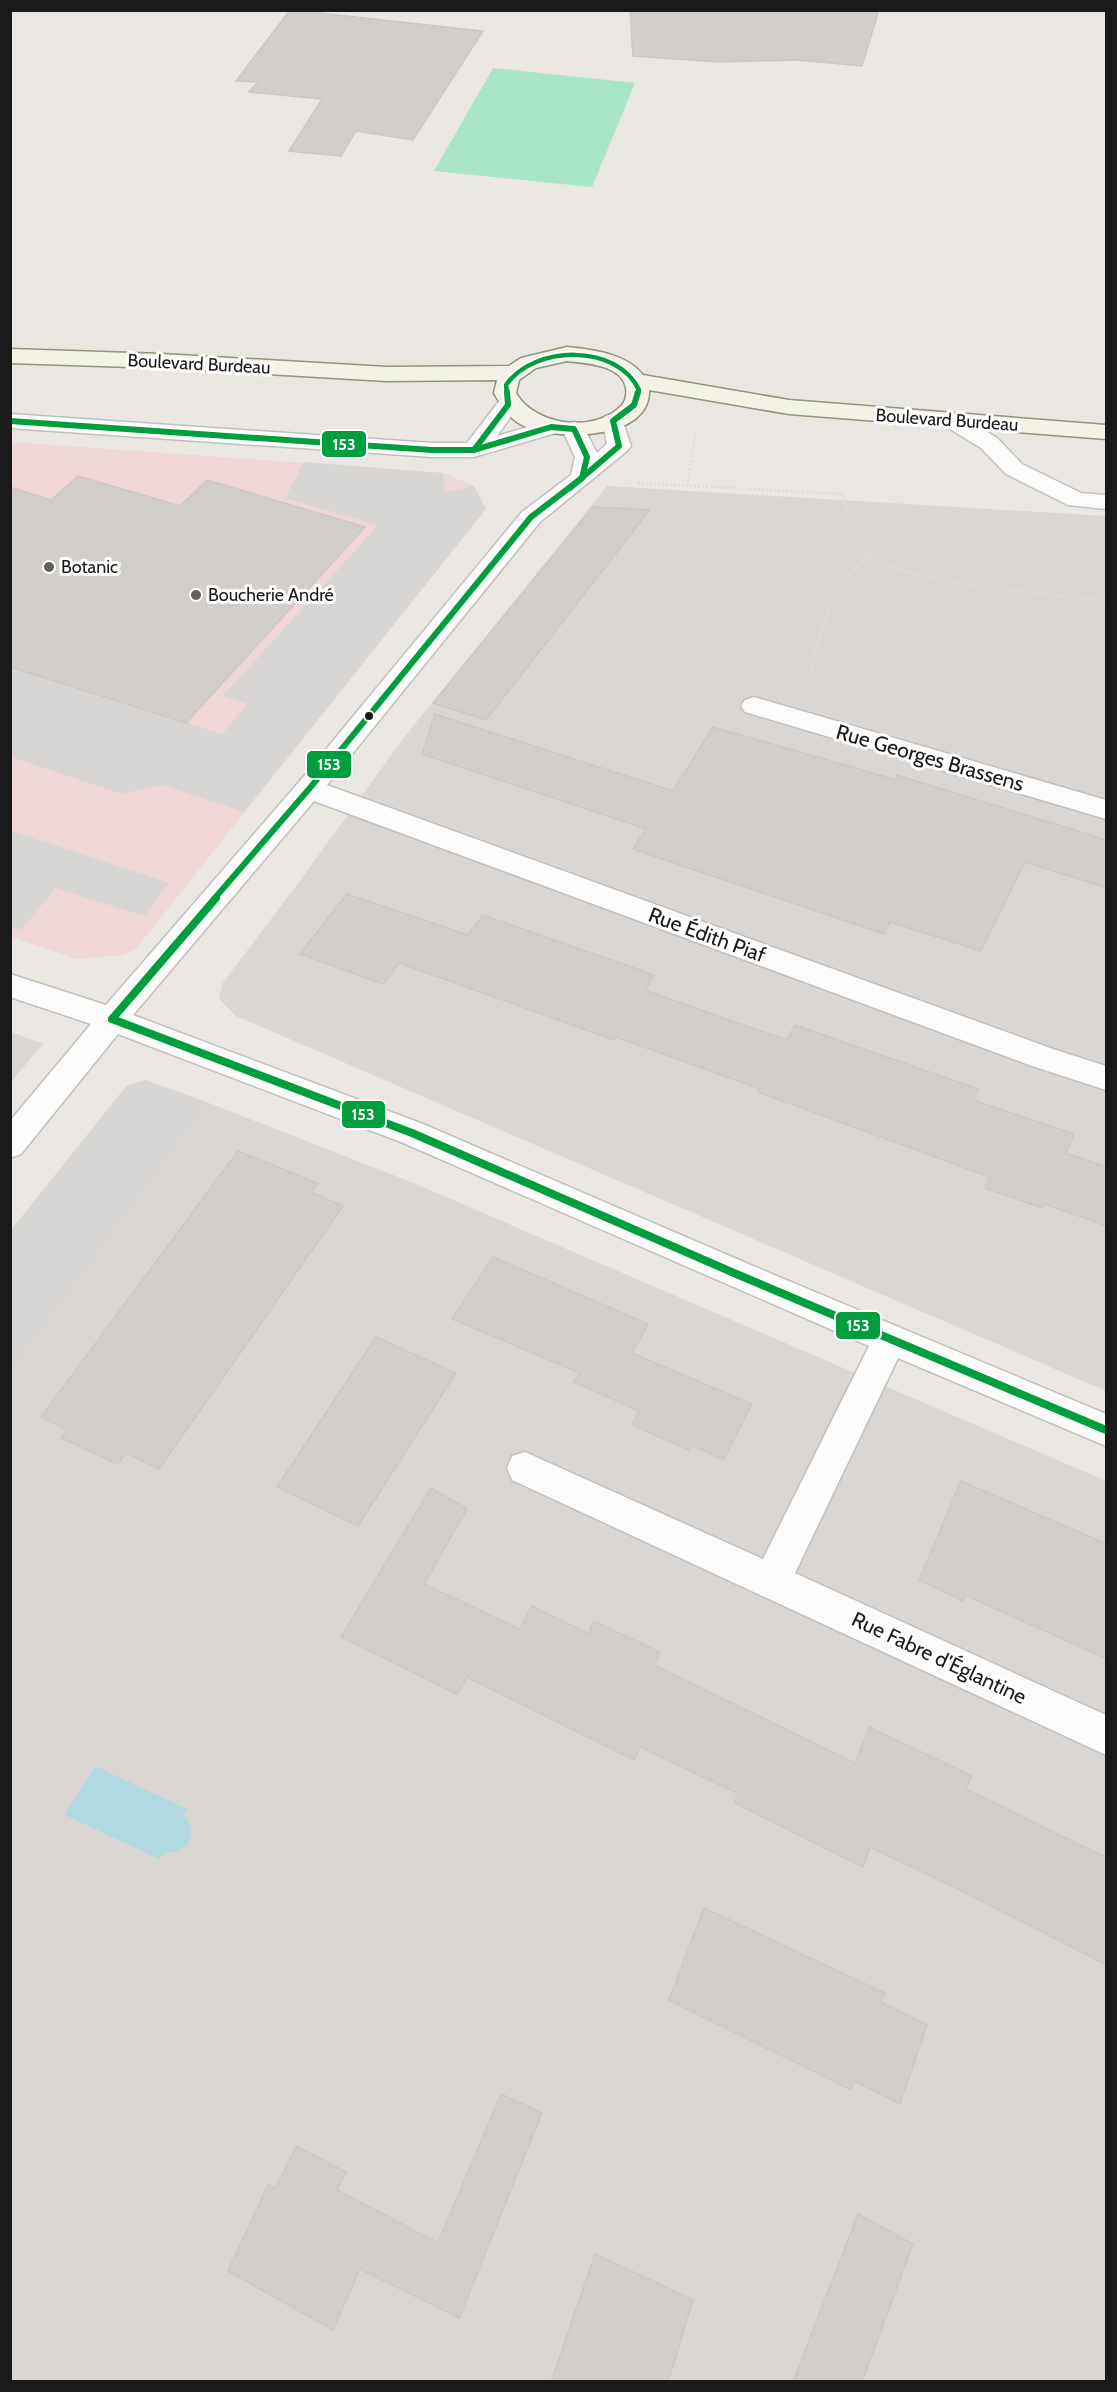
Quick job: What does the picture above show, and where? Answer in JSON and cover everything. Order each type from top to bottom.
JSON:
[{"type":"main road","name":"Boulevard Burdeau","points":[[10,356],[162,361],[387,374],[512,373],[526,364],[545,357],[578,355],[609,361],[626,370],[636,381],[789,407],[1107,432]]},
{"type":"main road","points":[[506,400],[505,384],[512,373]]},
{"type":"main road","name":"Boulevard Burdeau","points":[[387,374],[449,383],[506,400],[525,418],[551,428],[595,427],[644,412],[789,407]]},
{"type":"main road","points":[[636,381],[639,390],[637,400],[644,412]]},
{"type":"street","points":[[474,450],[506,400]]},
{"type":"street","points":[[10,1145],[112,1019],[309,789],[531,518],[619,446],[644,412]]},
{"type":"street","points":[[10,421],[432,450],[474,450],[551,428]]},
{"type":"street","points":[[952,421],[989,443],[1014,469],[1076,500],[1107,502]]},
{"type":"street","points":[[574,429],[587,457],[582,478]]},
{"type":"street","name":"Rue Georges Brassens","points":[[754,706],[1107,810]]},
{"type":"street","name":"Rue Édith Piaf","points":[[309,789],[1043,1058],[1107,1078]]},
{"type":"street","points":[[10,985],[112,1019],[412,1133],[1107,1430]]},
{"type":"street","points":[[772,1581],[890,1339]]},
{"type":"street","name":"Rue Fabre d'Églantine","points":[[525,1468],[1107,1735]]},
{"type":"path","points":[[687,486],[696,429]]},
{"type":"path","points":[[633,482],[842,494],[852,529],[869,554],[882,563],[937,579],[1107,600]]},
{"type":"path","points":[[810,676],[816,641],[829,614],[849,574],[869,554]]},
{"type":"shaded area","points":[[10,442],[443,473],[474,486],[486,509],[135,950],[122,955],[76,959],[11,937]]},
{"type":"shaded area","points":[[304,462],[443,473],[444,493],[474,486],[486,509],[244,812],[162,785],[121,794],[11,757],[10,672],[14,668],[222,734],[247,704],[223,696],[378,525],[285,498]]},
{"type":"shaded area","points":[[607,486],[1106,516],[1106,1391],[236,1016],[219,999],[222,984],[406,735]]},
{"type":"shaded area","points":[[11,831],[169,883],[144,916],[56,888],[21,930],[11,926]]},
{"type":"shaded area","points":[[10,1032],[43,1044],[11,1082]]},
{"type":"shaded area","points":[[146,1080],[209,1103],[11,1370],[11,1230],[127,1085]]},
{"type":"shaded area","points":[[209,1103],[411,1182],[1106,1481],[1106,2381],[11,2381],[10,1370]]},
{"type":"green space","points":[[493,68],[635,83],[592,187],[434,171]]},
{"type":"water","points":[[95,1766],[187,1809],[183,1817],[188,1820],[192,1829],[188,1844],[177,1852],[165,1851],[159,1859],[65,1815]]},
{"type":"building","points":[[290,10],[483,31],[413,140],[356,131],[341,156],[289,151],[322,99],[249,92],[258,82],[236,81]]},
{"type":"building","points":[[630,10],[879,10],[862,66],[797,60],[718,62],[633,56]]},
{"type":"building","name":"Boucherie André","points":[[78,476],[180,506],[207,480],[365,527],[186,723],[10,667],[10,487],[51,500]]},
{"type":"building","points":[[593,507],[650,510],[486,720],[433,703]]},
{"type":"building","points":[[435,714],[673,791],[713,727],[897,780],[897,775],[1107,840],[1107,888],[1025,862],[981,951],[890,922],[884,934],[633,849],[646,829],[422,754]]},
{"type":"building","points":[[347,894],[468,935],[483,915],[654,975],[645,990],[715,1015],[787,1040],[795,1025],[978,1089],[973,1100],[1074,1134],[1066,1153],[1107,1167],[1107,1226],[1044,1204],[1042,1208],[985,1188],[990,1177],[758,1092],[760,1089],[616,1037],[614,1040],[399,963],[383,984],[300,954]]},
{"type":"building","points":[[238,1151],[318,1183],[311,1192],[343,1206],[159,1469],[126,1453],[118,1464],[61,1438],[67,1430],[41,1417]]},
{"type":"building","points":[[493,1257],[648,1324],[632,1353],[752,1404],[723,1460],[692,1445],[689,1450],[632,1425],[639,1411],[574,1382],[580,1373],[452,1319]]},
{"type":"building","points":[[376,1337],[456,1373],[358,1526],[277,1487]]},
{"type":"building","points":[[961,1481],[1107,1544],[1107,1659],[965,1595],[963,1601],[919,1580]]},
{"type":"building","points":[[431,1488],[467,1509],[424,1584],[520,1629],[532,1606],[589,1634],[594,1621],[660,1652],[654,1665],[855,1763],[869,1727],[972,1776],[966,1789],[1107,1858],[1107,1965],[870,1847],[863,1867],[735,1803],[739,1794],[640,1747],[634,1760],[467,1677],[457,1694],[341,1637]]},
{"type":"building","points":[[704,1908],[885,1993],[881,2002],[927,2025],[900,2104],[854,2081],[851,2090],[669,2000]]},
{"type":"building","points":[[501,2094],[542,2113],[459,2318],[360,2269],[333,2330],[228,2271],[268,2185],[276,2188],[296,2146],[346,2172],[337,2190],[438,2243]]},
{"type":"building","points":[[858,2214],[913,2244],[862,2382],[793,2382]]},
{"type":"building","points":[[595,2254],[693,2300],[668,2382],[551,2382]]},
{"type":"transit line","name":"153","points":[[474,450],[508,405],[506,385],[515,373],[529,364],[546,358],[586,356],[605,360],[621,367],[632,377],[639,390],[634,405],[613,421],[619,446],[570,488]]},
{"type":"transit line","name":"153","points":[[10,421],[432,450],[474,450],[551,427],[574,429],[587,457],[582,478],[531,517],[309,789],[112,1019]]},
{"type":"transit line","name":"153","points":[[112,1019],[412,1133],[741,1276],[1106,1430]]},
{"type":"place","name":"Botanic","points":[[49,567]]},
{"type":"place","name":"Boucherie André","points":[[196,595]]}]
